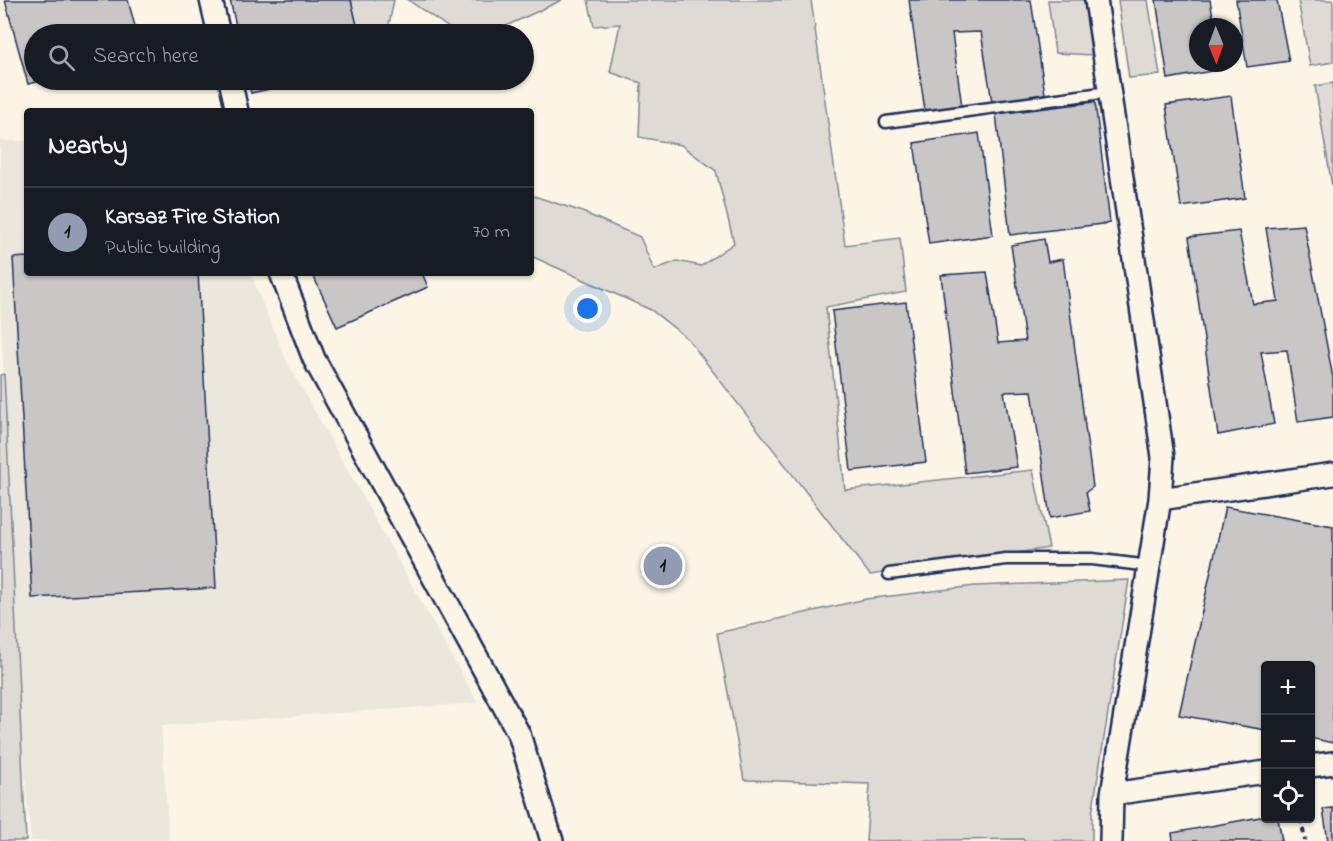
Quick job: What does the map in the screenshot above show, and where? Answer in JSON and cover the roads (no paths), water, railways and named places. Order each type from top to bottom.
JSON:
[{"type":"street","points":[[211,0],[217,24]]},
{"type":"street","points":[[1096,0],[1163,458],[1160,499],[1150,566],[1112,794],[1111,841]]},
{"type":"street","points":[[232,90],[236,108]]},
{"type":"street","points":[[282,276],[314,358],[519,734],[552,841]]},
{"type":"street","points":[[1160,499],[1333,474]]},
{"type":"street","points":[[1315,765],[1333,763]]},
{"type":"street","points":[[1112,794],[1261,773]]},
{"type":"lane","points":[[886,122],[1109,92]]},
{"type":"lane","points":[[889,574],[1006,559],[1092,559],[1150,566]]},
{"type":"place","name":"Karsaz Fire Station","points":[[663,566]]}]
